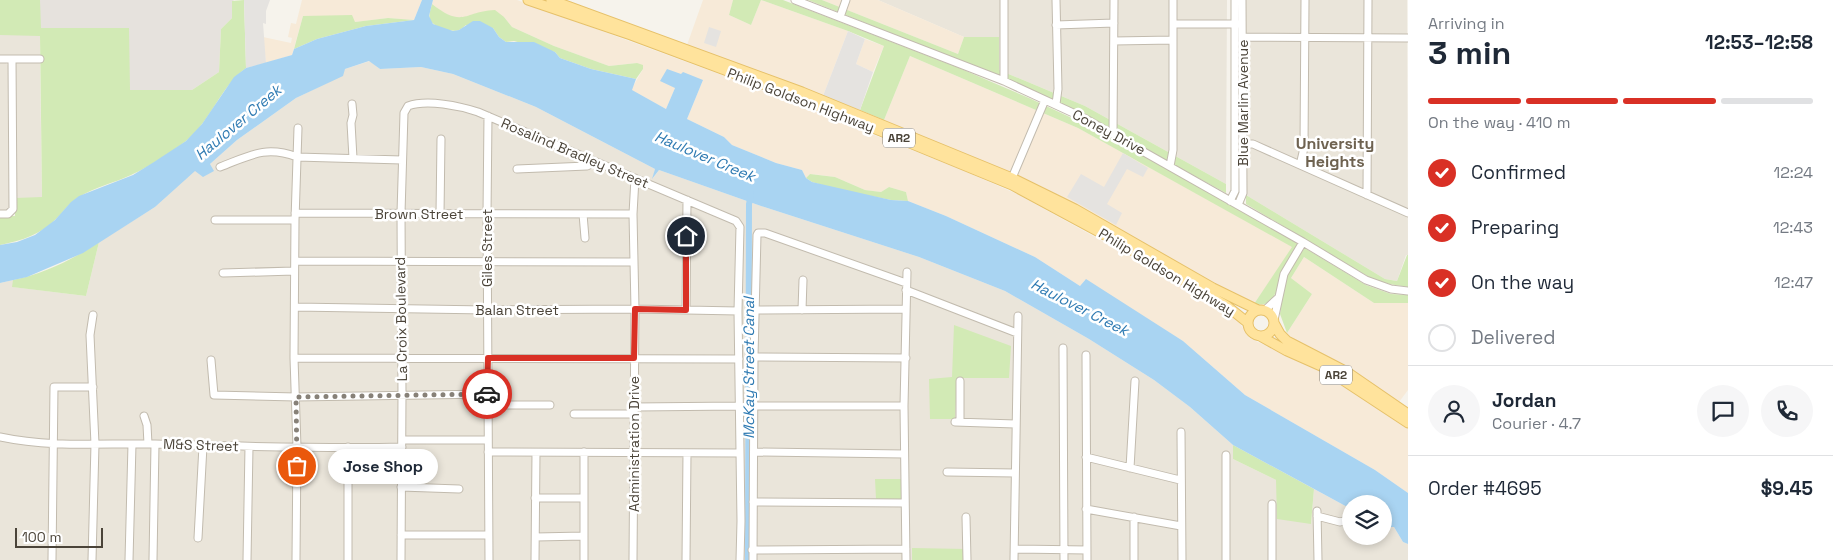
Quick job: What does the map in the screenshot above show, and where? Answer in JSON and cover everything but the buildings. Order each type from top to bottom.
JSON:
[{"type":"main road","name":"Philip Goldson Highway","points":[[528,0],[631,35],[800,98],[1012,185],[1125,246],[1227,306],[1248,323]]},
{"type":"main road","name":"Philip Goldson Highway","points":[[551,0],[802,92],[1012,178],[1075,209],[1213,288],[1261,310]]},
{"type":"main road","points":[[1261,310],[1271,314],[1274,322],[1272,331],[1260,336],[1253,333],[1248,323],[1250,315],[1261,310]]},
{"type":"main road","name":"AR2","points":[[1274,322],[1280,334],[1292,343],[1347,372],[1408,414]]},
{"type":"main road","name":"AR2","points":[[1260,336],[1287,351],[1322,366],[1408,423]]},
{"type":"street","name":"Coney Drive","points":[[795,0],[1056,104],[1170,166],[1366,280],[1391,289],[1408,290]]},
{"type":"street","points":[[840,17],[846,0]]},
{"type":"street","points":[[1004,0],[1004,82]]},
{"type":"street","points":[[1056,0],[1058,89],[1056,104]]},
{"type":"street","points":[[1113,134],[1114,0]]},
{"type":"street","points":[[1170,166],[1173,153],[1173,0]]},
{"type":"street","name":"Blue Marlin Avenue","points":[[1235,0],[1243,38],[1242,193],[1238,205]]},
{"type":"street","name":"Blue Marlin Avenue","points":[[1230,201],[1235,190],[1239,24],[1242,0]]},
{"type":"street","points":[[1300,165],[1304,148],[1305,0]]},
{"type":"street","points":[[1367,195],[1368,0]]},
{"type":"street","points":[[1056,25],[1114,23]]},
{"type":"street","points":[[1173,24],[1239,24]]},
{"type":"street","points":[[1243,38],[1408,38]]},
{"type":"street","points":[[1114,41],[1173,40]]},
{"type":"street","points":[[0,59],[40,59]]},
{"type":"street","points":[[0,214],[8,214],[13,209],[12,59]]},
{"type":"street","points":[[1012,178],[1045,100]]},
{"type":"street","name":"Rosalind Bradley Street","points":[[406,108],[411,104],[420,103],[451,106],[488,116],[736,221],[740,227],[738,311]]},
{"type":"street","points":[[352,104],[353,158]]},
{"type":"street","name":"La Croix Boulevard","points":[[401,560],[401,213],[404,113],[406,108]]},
{"type":"street","name":"Giles Street","points":[[488,116],[487,440],[489,560]]},
{"type":"street","points":[[296,560],[297,447],[294,271],[298,128]]},
{"type":"street","points":[[440,214],[441,139]]},
{"type":"street","points":[[1242,144],[1253,144],[1408,213]]},
{"type":"street","points":[[220,168],[267,151],[284,152],[297,157],[402,160]]},
{"type":"street","points":[[517,169],[587,166],[595,162]]},
{"type":"street","name":"Administration Drive","points":[[634,560],[635,309],[633,214],[635,178]]},
{"type":"street","points":[[686,200],[686,310]]},
{"type":"street","name":"Brown Street","points":[[215,220],[401,213],[633,214]]},
{"type":"street","points":[[583,214],[585,238]]},
{"type":"street","points":[[753,560],[753,406],[756,240],[758,233],[766,233],[906,286],[1017,333]]},
{"type":"street","points":[[1274,322],[1278,298],[1287,266],[1303,242]]},
{"type":"street","points":[[295,261],[634,262]]},
{"type":"street","points":[[223,272],[294,271]]},
{"type":"street","points":[[906,560],[904,406],[907,272]]},
{"type":"street","points":[[802,310],[803,280]]},
{"type":"street","points":[[1261,310],[1278,298]]},
{"type":"street","name":"Balan Street","points":[[295,307],[738,311]]},
{"type":"street","points":[[755,310],[906,309]]},
{"type":"street","points":[[738,311],[740,560]]},
{"type":"street","points":[[92,560],[95,444],[90,335],[93,316]]},
{"type":"street","points":[[1014,560],[1018,316]]},
{"type":"street","points":[[1063,348],[1064,560]]},
{"type":"street","points":[[1086,355],[1086,560]]},
{"type":"street","points":[[754,357],[906,358]]},
{"type":"street","points":[[294,358],[739,359]]},
{"type":"street","points":[[211,360],[214,395],[296,397],[488,394]]},
{"type":"street","points":[[960,381],[957,422],[1015,424]]},
{"type":"street","points":[[1130,468],[1135,381]]},
{"type":"street","points":[[52,560],[54,387],[93,387]]},
{"type":"street","points":[[488,405],[550,406]]},
{"type":"street","points":[[574,414],[739,406]]},
{"type":"street","points":[[753,406],[904,406]]},
{"type":"street","points":[[144,416],[152,444],[153,560]]},
{"type":"street","points":[[1181,432],[1182,560]]},
{"type":"street","name":"M&S Street","points":[[0,437],[54,444],[152,444],[249,447],[348,447],[487,440]]},
{"type":"street","points":[[129,560],[132,444]]},
{"type":"street","points":[[198,538],[204,446]]},
{"type":"street","points":[[247,560],[249,447]]},
{"type":"street","points":[[348,447],[348,560]]},
{"type":"street","points":[[488,452],[740,454]]},
{"type":"street","points":[[584,452],[584,560]]},
{"type":"street","points":[[754,452],[904,454]]},
{"type":"street","points":[[535,560],[536,453]]},
{"type":"street","points":[[686,560],[687,453]]},
{"type":"street","points":[[1226,455],[1226,560]]},
{"type":"street","points":[[1086,457],[1180,480]]},
{"type":"street","points":[[947,472],[1015,473]]},
{"type":"street","points":[[401,487],[459,489]]},
{"type":"street","points":[[535,498],[584,498]]},
{"type":"street","points":[[753,502],[905,503]]},
{"type":"street","points":[[1272,504],[1272,560]]},
{"type":"street","points":[[1086,509],[1181,526]]},
{"type":"street","points":[[1318,560],[1317,513],[1342,522]]},
{"type":"street","points":[[966,517],[968,560]]},
{"type":"street","points":[[1134,517],[1134,560]]},
{"type":"street","points":[[401,535],[488,535]]},
{"type":"street","points":[[536,537],[584,536]]},
{"type":"street","points":[[752,550],[906,549]]},
{"type":"street","points":[[1015,549],[1087,550]]},
{"type":"shaded area","points":[[40,0],[234,0],[232,2],[232,18],[221,29],[219,72],[192,90],[130,90],[40,28]]},
{"type":"shaded area","points":[[244,0],[270,0],[266,11],[266,24],[263,23],[266,63],[246,68]]},
{"type":"shaded area","points":[[302,0],[422,0],[414,20],[388,18],[355,22],[303,16],[292,55],[266,63],[263,37],[291,43],[292,38],[288,37],[291,23],[296,24]]},
{"type":"shaded area","points":[[433,0],[517,0],[733,79],[962,170],[1017,194],[1222,307],[1237,319],[1249,338],[1328,374],[1408,428],[1408,493],[1375,470],[1245,395],[1183,341],[1085,280],[1080,286],[1035,257],[946,216],[908,201],[906,192],[889,187],[881,192],[865,190],[835,177],[810,174],[806,178],[802,170],[776,163],[732,145],[724,137],[687,119],[703,80],[675,88],[666,109],[631,90],[643,69],[637,63],[609,66],[554,46],[512,27],[504,17],[473,15],[462,18],[453,17],[432,4]]},
{"type":"shaded area","points":[[703,0],[733,0],[729,15],[751,25],[761,0],[848,31],[823,96],[687,45]]},
{"type":"shaded area","points":[[822,0],[878,0],[964,37],[958,54]]},
{"type":"shaded area","points":[[878,0],[1227,0],[1226,184],[1085,106],[999,70],[999,38],[964,37]]},
{"type":"shaded area","points":[[1244,0],[1407,0],[1408,255],[1406,255],[1397,281],[1385,279],[1246,195]]},
{"type":"shaded area","points":[[709,27],[721,31],[716,47],[704,43]]},
{"type":"shaded area","points":[[848,31],[865,39],[856,64],[873,72],[860,110],[823,96]]},
{"type":"shaded area","points":[[0,35],[40,35],[40,56],[0,56]]},
{"type":"shaded area","points":[[865,39],[884,46],[873,72],[856,64]]},
{"type":"shaded area","points":[[910,56],[1078,128],[1293,247],[1254,304],[1227,292],[1024,179],[884,120]]},
{"type":"shaded area","points":[[370,61],[380,69],[421,67],[453,74],[536,107],[655,169],[653,178],[659,170],[761,206],[919,257],[1005,291],[1089,339],[1154,380],[1190,407],[1233,445],[1233,459],[1276,480],[1311,524],[1314,489],[1342,504],[1342,545],[1392,545],[1392,527],[1394,527],[1403,542],[1408,544],[1408,560],[0,560],[0,283],[13,280],[13,287],[86,296],[99,242],[155,207],[195,170],[213,171],[210,164],[237,140],[296,98],[327,83],[345,69]]},
{"type":"shaded area","points":[[0,62],[5,62],[10,67],[10,207],[9,210],[0,212]]},
{"type":"shaded area","points":[[14,62],[40,62],[42,198],[15,198]]},
{"type":"shaded area","points":[[1123,153],[1148,168],[1143,177],[1127,169],[1107,204],[1122,213],[1116,225],[1067,197],[1081,174],[1104,187]]},
{"type":"shaded area","points":[[1304,257],[1374,303],[1408,303],[1408,390],[1399,402],[1346,366],[1299,343],[1287,333],[1312,294],[1291,278]]},
{"type":"green space","points":[[0,0],[40,0],[41,28],[129,28],[130,90],[192,90],[219,72],[221,29],[232,18],[232,1],[244,0],[246,68],[229,85],[202,124],[186,141],[159,160],[137,172],[91,190],[79,197],[51,224],[38,233],[0,245],[0,216],[15,216],[15,198],[42,197],[40,36],[0,35]]},
{"type":"green space","points":[[733,0],[761,0],[751,25],[729,15]]},
{"type":"green space","points":[[761,0],[783,0],[959,68],[1089,126],[1270,227],[1366,285],[1391,294],[1408,295],[1408,303],[1374,303],[1304,257],[1291,278],[1312,294],[1287,333],[1280,314],[1282,299],[1275,294],[1267,303],[1261,305],[1254,304],[1292,247],[1078,128],[910,56],[884,120],[860,110],[884,46]]},
{"type":"green space","points":[[808,0],[822,0],[958,54],[964,37],[999,37],[999,70],[1085,106],[1226,184],[1226,193],[1064,105],[961,61]]},
{"type":"green space","points":[[432,4],[451,16],[458,17],[495,10],[512,27],[554,46],[609,66],[637,63],[643,65],[643,69],[636,79],[591,69],[560,58],[555,52],[514,41],[506,42],[499,37],[493,28],[466,25],[456,31],[443,29],[430,20],[429,14]]},
{"type":"green space","points":[[352,15],[355,22],[388,18],[414,20],[366,26],[317,39],[294,49],[303,16]]},
{"type":"green space","points":[[810,174],[835,177],[865,190],[881,192],[889,187],[906,192],[908,201],[891,200],[836,189],[812,182],[806,178]]},
{"type":"green space","points":[[1246,195],[1385,279],[1397,281],[1408,255],[1408,287],[1383,283],[1369,277],[1246,204]]},
{"type":"green space","points":[[99,242],[86,296],[12,287],[13,280],[36,274],[58,265]]},
{"type":"green space","points":[[954,325],[1011,346],[1009,378],[957,378],[955,419],[930,419],[929,379],[952,377]]},
{"type":"green space","points":[[1233,445],[1314,489],[1311,524],[1277,519],[1276,480],[1233,459]]},
{"type":"green space","points":[[875,479],[901,479],[901,499],[876,499]]},
{"type":"green space","points":[[912,548],[967,549],[967,560],[912,560]]},
{"type":"water","name":"Haulover Creek","points":[[422,0],[433,0],[429,16],[433,24],[453,31],[459,30],[473,21],[480,21],[493,28],[499,37],[506,42],[534,42],[555,52],[560,58],[591,69],[636,79],[632,90],[666,109],[675,88],[660,81],[667,69],[681,74],[683,72],[703,80],[687,119],[724,137],[732,145],[776,163],[802,170],[806,178],[812,182],[891,200],[908,201],[946,216],[1035,257],[1080,286],[1086,279],[1183,341],[1245,395],[1375,470],[1408,493],[1408,544],[1403,542],[1394,527],[1392,527],[1392,495],[1342,495],[1342,504],[1233,445],[1190,407],[1154,380],[1089,339],[1005,291],[919,257],[761,206],[659,170],[652,179],[655,169],[536,107],[453,74],[421,67],[380,69],[369,61],[345,69],[343,76],[296,98],[237,140],[210,164],[214,171],[203,177],[195,171],[155,207],[83,253],[27,277],[0,283],[0,245],[17,242],[35,235],[55,220],[79,196],[133,175],[186,141],[202,124],[234,77],[246,68],[292,55],[294,49],[317,39],[366,26],[414,20]]},
{"type":"waterway","name":"McKay Street Canal","points":[[748,560],[749,204],[751,194]]},
{"type":"way so far","points":[[297,466],[296,397],[487,394]]},
{"type":"place","name":"Jose Shop","points":[[297,466]]},
{"type":"district","name":"University Heights","points":[[1335,152]]},
{"type":"route","points":[[487,394],[488,358],[634,358],[635,309],[686,310],[686,236]]}]
